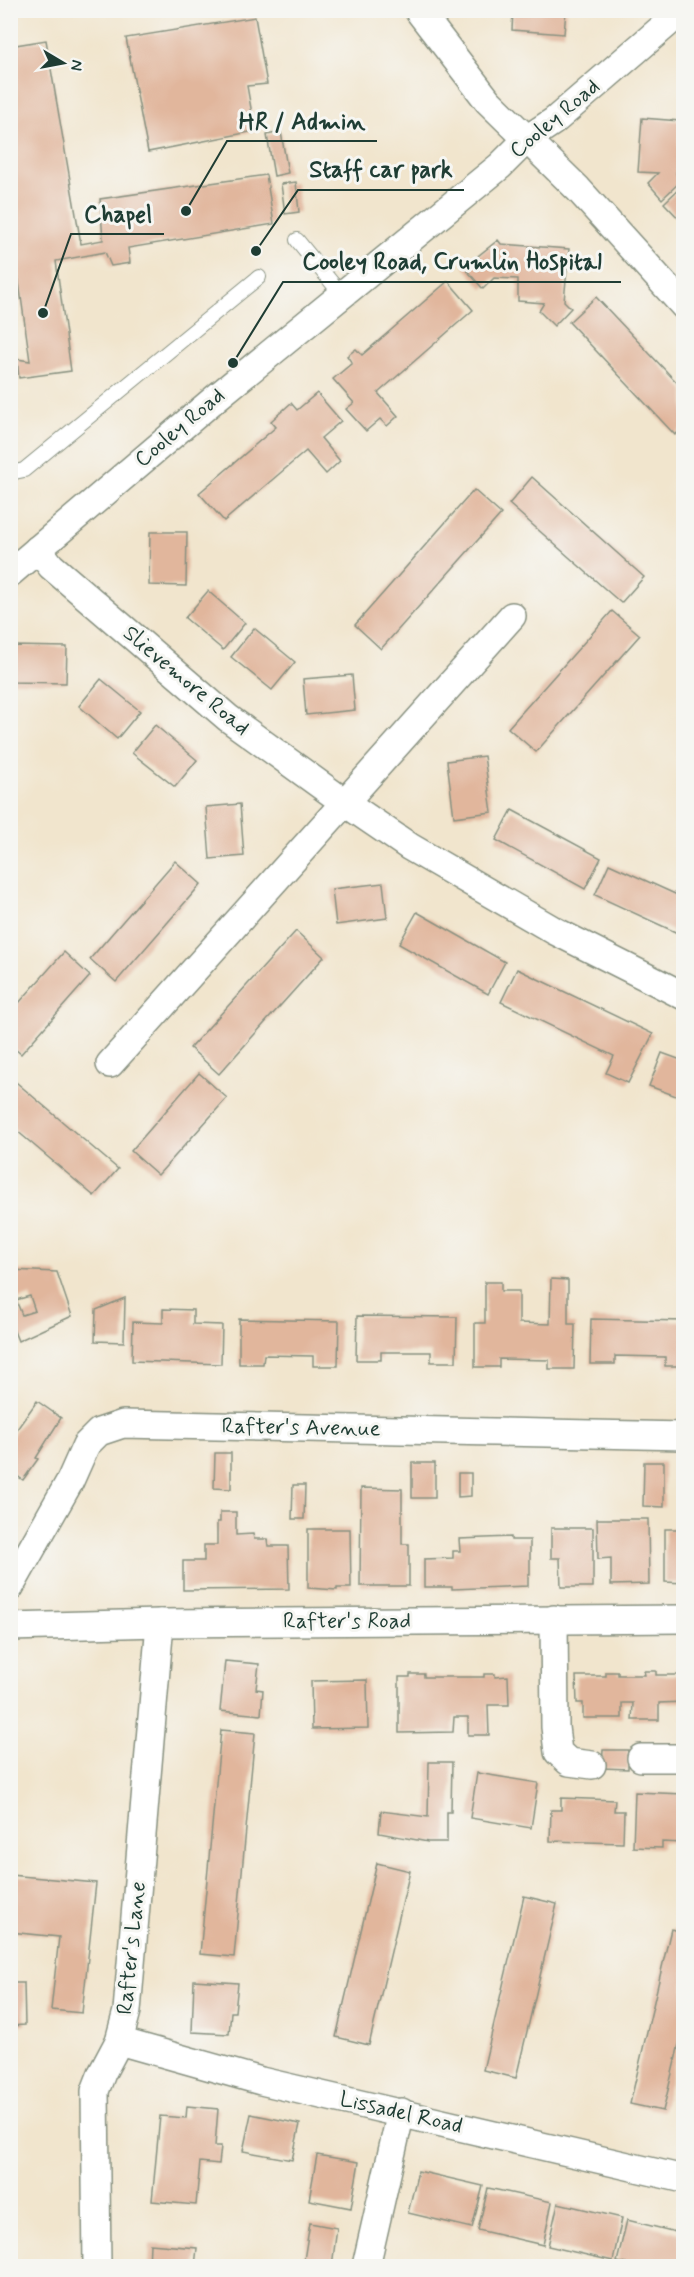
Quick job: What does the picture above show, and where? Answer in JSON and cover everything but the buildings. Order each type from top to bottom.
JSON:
[{"type":"street","points":[[418,10],[488,101],[578,189],[684,306]]},
{"type":"street","name":"Cooley Road","points":[[10,573],[341,294],[500,166],[528,139],[554,121],[683,10]]},
{"type":"street","name":"Slievemore Road","points":[[38,549],[51,566],[228,718],[344,802],[410,847],[555,931],[684,996]]},
{"type":"street","points":[[110,1064],[512,616]]},
{"type":"street","name":"Rafter's Avenue","points":[[10,1587],[70,1481],[86,1445],[99,1432],[123,1424],[684,1436]]},
{"type":"street","points":[[554,1619],[555,1727],[558,1752],[569,1762],[592,1765]]},
{"type":"street","name":"Rafter's Road","points":[[10,1627],[160,1623],[684,1619]]},
{"type":"street","name":"Rafter's Lane","points":[[97,2266],[94,2091],[119,2042],[127,2011],[160,1623]]},
{"type":"street","points":[[641,1758],[684,1758]]},
{"type":"street","name":"Lissadel Road","points":[[119,2042],[261,2081],[401,2112],[558,2152],[684,2179]]},
{"type":"street","points":[[366,2266],[401,2112]]},
{"type":"lane","points":[[297,240],[341,294]]},
{"type":"lane","points":[[10,473],[24,470],[259,277]]},
{"type":"place","name":"HR / Admin","points":[[186,211]]},
{"type":"place","name":"Staff car park","points":[[256,251]]},
{"type":"place","name":"Chapel","points":[[43,313]]},
{"type":"place","name":"Cooley Road, Crumlin Hospital","points":[[233,363]]}]
